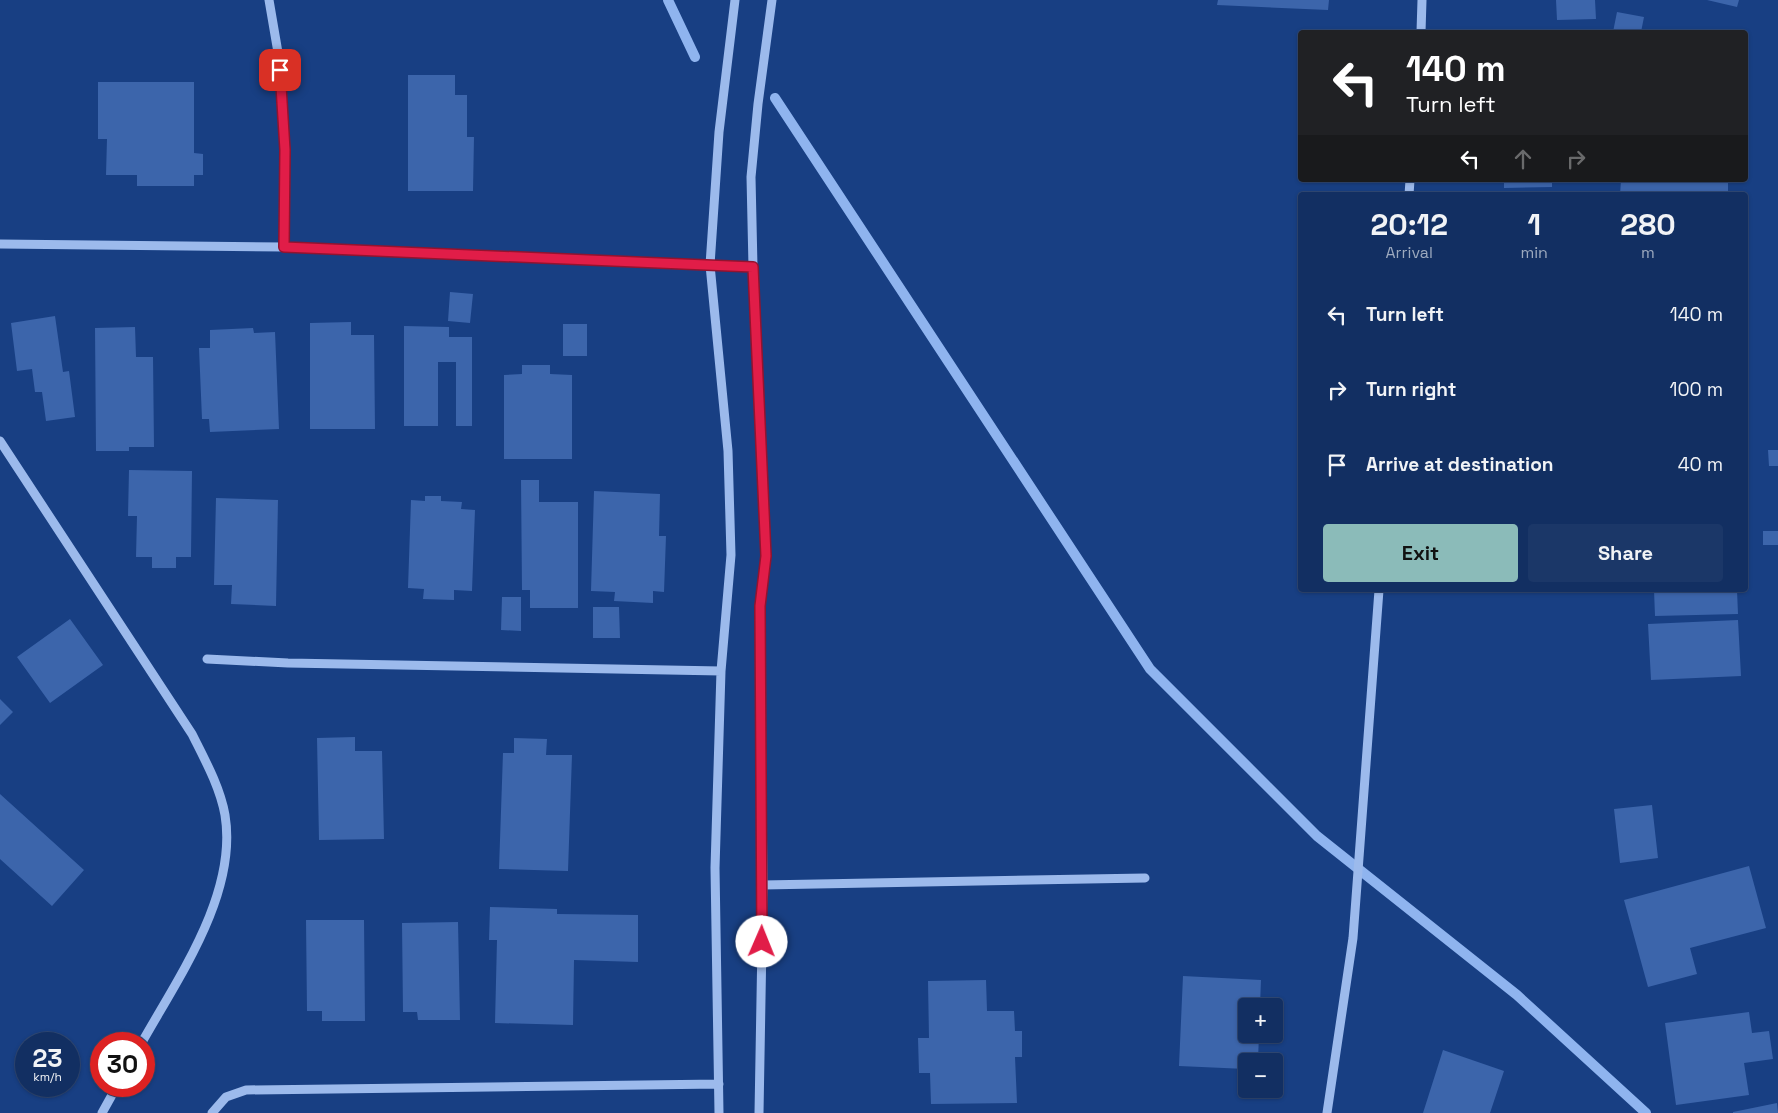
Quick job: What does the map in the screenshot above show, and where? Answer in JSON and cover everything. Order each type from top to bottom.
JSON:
[{"type":"street","points":[[269,0],[280,70],[285,150],[284,247]]},
{"type":"street","points":[[719,1113],[715,868],[721,671],[731,555],[728,450],[710,265],[719,132],[735,0]]},
{"type":"street","points":[[759,1113],[763,886],[760,606],[766,556],[753,267],[752,177],[758,104],[772,0]]},
{"type":"street","points":[[1421,30],[1422,0]]},
{"type":"street","points":[[0,244],[284,247],[753,267]]},
{"type":"street","points":[[0,441],[192,734],[214,778],[225,815],[227,853],[217,897],[204,930],[148,1032]]},
{"type":"street","points":[[1327,1113],[1353,938],[1379,592]]},
{"type":"street","points":[[207,659],[298,663],[721,671]]},
{"type":"street","points":[[763,886],[1145,878]]},
{"type":"street","points":[[212,1113],[226,1097],[246,1090],[719,1084]]},
{"type":"street","points":[[102,1113],[111,1097]]},
{"type":"building","points":[[1218,0],[1329,0],[1328,10],[1217,5]]},
{"type":"building","points":[[1556,0],[1595,0],[1596,19],[1557,20]]},
{"type":"building","points":[[1707,0],[1739,0],[1737,7]]},
{"type":"building","points":[[1617,12],[1644,17],[1641,30],[1613,30]]},
{"type":"building","points":[[408,75],[455,75],[455,95],[467,95],[467,137],[474,137],[473,191],[408,191]]},
{"type":"building","points":[[98,82],[194,82],[194,153],[203,154],[203,175],[194,175],[194,186],[137,186],[137,175],[106,175],[107,139],[98,139]]},
{"type":"building","points":[[1504,182],[1552,182],[1552,187],[1504,188]]},
{"type":"building","points":[[1621,182],[1728,182],[1728,192],[1620,192]]},
{"type":"building","points":[[450,292],[473,294],[470,323],[448,321]]},
{"type":"building","points":[[55,316],[63,372],[69,371],[75,417],[46,421],[42,392],[35,392],[32,369],[17,371],[11,323]]},
{"type":"building","points":[[351,322],[351,335],[374,335],[375,429],[310,429],[310,323]]},
{"type":"building","points":[[563,324],[587,324],[587,356],[563,356]]},
{"type":"building","points":[[404,326],[449,327],[449,337],[472,337],[472,426],[456,426],[456,362],[438,362],[438,426],[404,426]]},
{"type":"building","points":[[135,327],[136,357],[153,357],[154,447],[129,447],[129,451],[96,451],[95,328]]},
{"type":"building","points":[[253,328],[254,333],[275,332],[279,429],[210,432],[209,419],[202,419],[199,348],[210,348],[210,330]]},
{"type":"building","points":[[522,365],[550,365],[550,374],[572,375],[572,459],[504,459],[504,375],[522,374]]},
{"type":"building","points":[[1768,450],[1778,450],[1778,466],[1769,466]]},
{"type":"building","points":[[129,470],[192,471],[191,557],[176,557],[176,568],[152,568],[152,557],[136,557],[137,516],[128,516]]},
{"type":"building","points":[[521,480],[539,480],[539,502],[578,502],[578,608],[530,608],[530,590],[522,590]]},
{"type":"building","points":[[594,491],[660,494],[659,536],[666,536],[664,592],[653,591],[653,603],[614,601],[615,592],[591,591]]},
{"type":"building","points":[[425,496],[441,496],[441,501],[462,502],[461,509],[475,510],[472,591],[454,590],[454,600],[423,599],[424,589],[408,588],[411,500],[425,501]]},
{"type":"building","points":[[216,498],[278,500],[276,606],[231,604],[232,585],[214,585]]},
{"type":"building","points":[[1763,531],[1778,531],[1778,545],[1763,545]]},
{"type":"building","points":[[1654,592],[1737,592],[1738,614],[1655,616]]},
{"type":"building","points":[[502,597],[521,597],[521,631],[501,630]]},
{"type":"building","points":[[593,607],[619,607],[620,638],[593,638]]},
{"type":"building","points":[[70,619],[103,665],[50,703],[17,657]]},
{"type":"building","points":[[1738,620],[1741,676],[1651,680],[1648,624]]},
{"type":"building","points":[[0,699],[13,712],[0,725]]},
{"type":"building","points":[[355,737],[355,751],[382,751],[384,839],[319,840],[317,738]]},
{"type":"building","points":[[514,738],[547,739],[546,755],[572,755],[568,871],[499,869],[503,753],[514,753]]},
{"type":"building","points":[[0,794],[84,870],[52,906],[0,859]]},
{"type":"building","points":[[1652,805],[1658,858],[1620,863],[1614,809]]},
{"type":"building","points":[[1749,866],[1766,928],[1690,948],[1697,974],[1648,987],[1624,900]]},
{"type":"building","points":[[490,907],[557,909],[557,914],[638,915],[638,962],[574,960],[573,1025],[495,1023],[497,940],[489,940]]},
{"type":"building","points":[[306,920],[364,920],[365,1021],[322,1021],[322,1011],[307,1011]]},
{"type":"building","points":[[458,922],[460,1020],[418,1020],[417,1012],[403,1012],[402,923]]},
{"type":"building","points":[[1183,976],[1261,980],[1260,998],[1238,998],[1238,1043],[1259,1043],[1258,1053],[1238,1053],[1238,1069],[1179,1066]]},
{"type":"building","points":[[986,980],[987,1011],[1014,1011],[1015,1031],[1022,1031],[1022,1057],[1015,1057],[1017,1103],[931,1104],[930,1073],[919,1073],[918,1038],[929,1038],[928,981]]},
{"type":"building","points":[[1749,1012],[1752,1033],[1769,1031],[1773,1059],[1744,1063],[1749,1095],[1676,1105],[1665,1023]]},
{"type":"building","points":[[1443,1050],[1504,1071],[1490,1113],[1423,1113]]},
{"type":"building","points":[[1777,1103],[1778,1113],[1733,1113],[1733,1112]]},
{"type":"waterway","points":[[668,0],[695,57]]},
{"type":"waterway","points":[[775,98],[1150,669],[1317,836],[1517,995],[1646,1113]]},
{"type":"route","points":[[280,70],[285,150],[284,247],[753,267],[766,556],[760,606],[762,942]]}]
